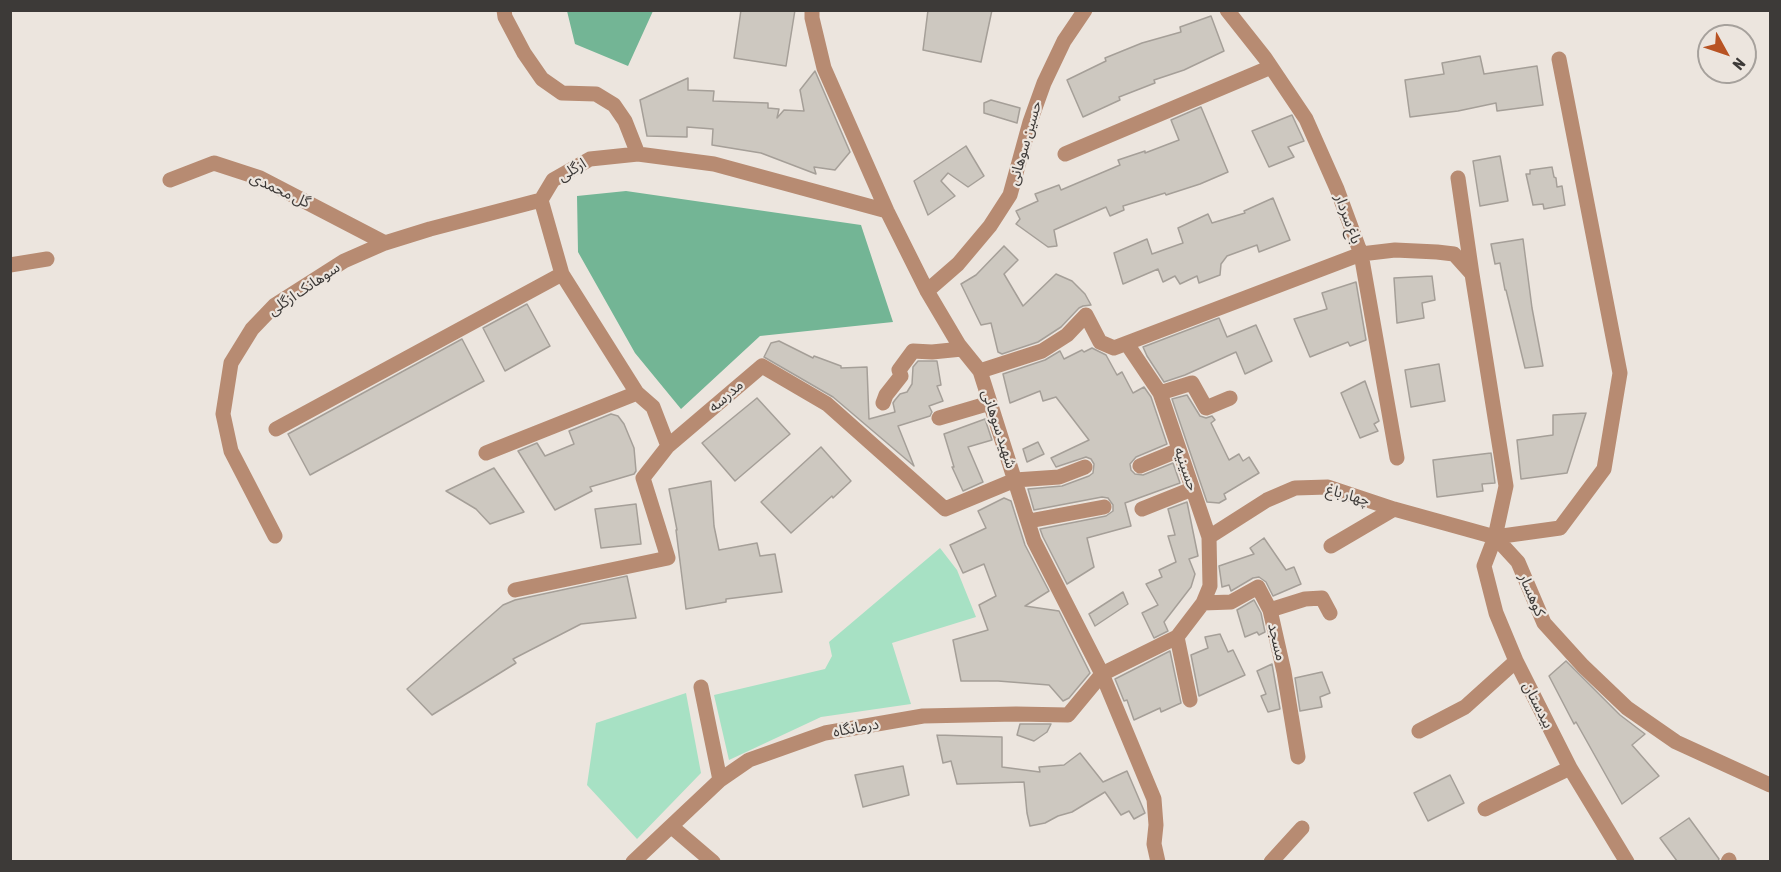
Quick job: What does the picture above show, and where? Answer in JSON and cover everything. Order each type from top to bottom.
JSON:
[{"type":"street","name":"شهید سوهانی","points":[[812,10],[824,68],[887,210],[927,291],[962,349],[980,371],[1034,541],[1102,674],[1154,799],[1156,825],[1154,844],[1159,860]]},
{"type":"street","name":"حسین سوهانی","points":[[927,291],[958,264],[990,226],[1010,195],[1030,122],[1044,83],[1064,42],[1085,10]]},
{"type":"street","name":"باغ سردار","points":[[1227,10],[1271,67],[1306,119],[1337,189],[1360,254],[1397,458]]},
{"type":"street","points":[[503,13],[542,79],[562,93],[596,94],[614,105],[625,121],[638,154]]},
{"type":"street","points":[[1458,178],[1506,486],[1495,537],[1560,528],[1604,470],[1620,373],[1559,59]]},
{"type":"street","points":[[1065,154],[1271,67]]},
{"type":"street","name":"ازگلی","points":[[541,200],[554,180],[590,159],[638,154],[714,164],[887,210]]},
{"type":"street","name":"گل محمدی","points":[[170,180],[214,164],[260,178],[385,243]]},
{"type":"street","points":[[541,200],[561,274],[637,393],[653,406],[668,447]]},
{"type":"street","name":"سوهانک ازگلی","points":[[275,536],[231,451],[223,414],[231,363],[252,329],[275,305],[344,261],[385,243],[430,228],[541,200]]},
{"type":"street","points":[[980,371],[1042,351],[1067,335],[1086,315],[1100,342],[1114,348],[1360,254],[1395,250],[1454,254],[1472,274]]},
{"type":"street","points":[[10,265],[47,259]]},
{"type":"street","points":[[276,429],[561,274]]},
{"type":"street","name":"حسینیه","points":[[1127,344],[1160,393],[1209,537],[1210,586],[1203,603]]},
{"type":"street","points":[[883,404],[886,395],[901,376],[899,370],[913,351],[962,349]]},
{"type":"street","name":"مدرسه","points":[[514,590],[668,558],[643,478],[668,447],[762,366],[827,404],[945,509],[1015,480]]},
{"type":"street","points":[[1160,393],[1192,383],[1206,408],[1230,398]]},
{"type":"street","points":[[486,453],[637,393]]},
{"type":"street","points":[[939,418],[990,403]]},
{"type":"street","points":[[1140,466],[1179,450]]},
{"type":"street","points":[[1015,480],[1059,477],[1085,467]]},
{"type":"street","name":"چهار باغ","points":[[1209,537],[1267,500],[1295,488],[1328,487],[1394,509],[1495,537]]},
{"type":"street","points":[[1142,508],[1192,489]]},
{"type":"street","points":[[1029,521],[1104,507]]},
{"type":"street","points":[[1331,546],[1394,509]]},
{"type":"street","name":"بیدستان","points":[[1495,537],[1484,566],[1496,613],[1516,661],[1570,768],[1627,861]]},
{"type":"street","name":"کوهسار","points":[[1495,537],[1518,562],[1544,623],[1583,666],[1627,708],[1676,742],[1770,785]]},
{"type":"street","name":"مسجد","points":[[1203,603],[1231,602],[1258,587],[1270,610],[1284,672],[1298,757]]},
{"type":"street","points":[[1270,610],[1305,599],[1322,598],[1330,613]]},
{"type":"street","points":[[1102,674],[1177,637],[1203,603]]},
{"type":"street","points":[[1177,637],[1190,700]]},
{"type":"street","points":[[1419,731],[1465,707],[1516,661]]},
{"type":"street","name":"درمانگاه","points":[[633,861],[720,780],[749,760],[825,733],[923,716],[1016,714],[1068,716],[1102,674]]},
{"type":"street","points":[[701,687],[720,780]]},
{"type":"street","points":[[1485,808],[1570,768]]},
{"type":"street","points":[[672,827],[713,861]]},
{"type":"street","points":[[1271,861],[1302,828]]},
{"type":"green space","points":[[567,10],[653,11],[628,66],[575,44]]},
{"type":"green space","points":[[626,191],[861,225],[893,322],[760,336],[681,409],[635,353],[578,252],[577,196]]},
{"type":"green space","points":[[940,548],[957,570],[976,617],[892,643],[911,704],[821,717],[729,760],[714,695],[825,669],[832,656],[829,642]]},
{"type":"green space","points":[[686,693],[701,773],[637,839],[587,785],[596,723]]},
{"type":"building","points":[[741,10],[795,10],[786,66],[734,58]]},
{"type":"building","points":[[928,10],[992,10],[981,62],[923,50]]},
{"type":"building","points":[[1211,16],[1224,51],[1184,70],[1154,80],[1155,83],[1119,97],[1120,100],[1083,117],[1067,80],[1106,61],[1105,58],[1142,43],[1181,32],[1180,27]]},
{"type":"building","points":[[1480,56],[1484,74],[1537,66],[1543,105],[1497,111],[1496,103],[1410,117],[1405,80],[1444,74],[1442,63]]},
{"type":"building","points":[[815,71],[850,152],[835,170],[814,167],[816,174],[761,153],[712,145],[713,129],[687,127],[687,137],[647,136],[640,100],[688,78],[688,90],[714,91],[713,101],[768,103],[768,108],[779,109],[777,118],[784,110],[804,111],[800,90]]},
{"type":"building","points":[[991,100],[1020,108],[1017,123],[984,113],[984,103]]},
{"type":"building","points":[[1201,107],[1228,172],[1200,184],[1123,206],[1124,210],[1110,216],[1106,207],[1054,230],[1057,246],[1048,247],[1016,224],[1020,219],[1016,211],[1038,201],[1035,194],[1059,185],[1061,190],[1120,165],[1118,160],[1179,140],[1171,120]]},
{"type":"building","points":[[1292,115],[1304,141],[1288,147],[1294,157],[1269,167],[1252,131]]},
{"type":"building","points":[[966,146],[984,176],[968,187],[948,173],[941,181],[955,196],[928,215],[914,181]]},
{"type":"building","points":[[1500,156],[1508,201],[1480,206],[1473,161]]},
{"type":"building","points":[[1552,167],[1557,187],[1562,186],[1565,205],[1544,209],[1543,204],[1533,205],[1526,174],[1530,174],[1530,170]]},
{"type":"building","points":[[1273,198],[1290,240],[1259,252],[1257,245],[1227,256],[1221,264],[1220,275],[1199,283],[1197,276],[1180,284],[1175,276],[1163,282],[1158,269],[1123,284],[1114,253],[1147,239],[1152,254],[1183,243],[1178,228],[1208,214],[1212,223],[1245,213],[1244,211]]},
{"type":"building","points":[[1523,239],[1532,308],[1543,366],[1525,368],[1500,263],[1495,264],[1491,244]]},
{"type":"building","points":[[1004,246],[1018,260],[1004,274],[1023,306],[1056,274],[1072,281],[1085,294],[1091,305],[1079,308],[1061,327],[1038,342],[1002,354],[998,352],[991,323],[981,325],[961,284],[976,275]]},
{"type":"building","points":[[1432,276],[1435,300],[1422,303],[1424,318],[1397,323],[1394,278]]},
{"type":"building","points":[[1356,282],[1366,340],[1350,346],[1348,342],[1310,357],[1294,319],[1327,309],[1322,293]]},
{"type":"building","points":[[527,304],[550,346],[505,371],[483,328]]},
{"type":"building","points":[[1219,318],[1227,337],[1256,325],[1272,361],[1245,374],[1236,352],[1164,382],[1143,347]]},
{"type":"building","points":[[462,339],[484,381],[310,475],[288,434]]},
{"type":"building","points":[[779,341],[813,358],[814,356],[841,366],[841,368],[867,367],[869,419],[895,412],[893,403],[900,394],[907,392],[912,384],[913,367],[918,361],[937,361],[941,385],[937,386],[943,401],[929,406],[932,412],[930,416],[898,426],[914,466],[833,397],[764,357],[771,343]]},
{"type":"building","points":[[1092,348],[1106,355],[1117,375],[1122,372],[1133,393],[1144,387],[1151,397],[1167,444],[1136,457],[1130,464],[1131,470],[1135,474],[1143,475],[1173,463],[1180,483],[1125,503],[1131,526],[1087,538],[1094,567],[1067,584],[1040,529],[1106,516],[1113,511],[1113,505],[1108,498],[1102,497],[1034,510],[1028,489],[1062,486],[1093,473],[1094,464],[1086,457],[1056,467],[1051,458],[1089,440],[1056,397],[1043,401],[1040,391],[1010,403],[1003,374],[1045,360],[1060,351],[1064,359]]},
{"type":"building","points":[[1439,364],[1445,401],[1411,407],[1405,370]]},
{"type":"building","points":[[1365,381],[1379,421],[1374,424],[1378,431],[1360,438],[1341,393]]},
{"type":"building","points":[[1187,395],[1200,416],[1206,418],[1212,416],[1215,420],[1211,423],[1229,460],[1239,454],[1243,461],[1249,457],[1259,473],[1224,494],[1226,499],[1219,503],[1207,502],[1172,399]]},
{"type":"building","points":[[757,398],[790,434],[735,481],[702,443]]},
{"type":"building","points":[[1586,413],[1567,473],[1521,479],[1517,440],[1553,435],[1553,415]]},
{"type":"building","points":[[611,414],[618,416],[624,424],[634,448],[636,471],[634,474],[590,487],[592,491],[555,510],[518,451],[537,443],[545,456],[574,444],[569,431]]},
{"type":"building","points":[[985,419],[992,440],[968,447],[983,482],[963,491],[952,467],[954,467],[944,434]]},
{"type":"building","points":[[1038,442],[1044,454],[1027,462],[1023,449]]},
{"type":"building","points":[[821,447],[851,481],[791,533],[761,502]]},
{"type":"building","points":[[1491,453],[1495,483],[1482,484],[1483,491],[1437,497],[1433,460]]},
{"type":"building","points":[[494,468],[524,512],[490,524],[476,509],[446,491]]},
{"type":"building","points":[[711,481],[714,526],[719,550],[757,543],[760,556],[775,554],[782,592],[726,599],[726,602],[686,609],[677,530],[669,489]]},
{"type":"building","points":[[1004,498],[1011,501],[1025,545],[1049,591],[1025,606],[1059,611],[1090,673],[1069,698],[1063,701],[1049,685],[961,681],[953,640],[988,630],[979,605],[996,596],[984,564],[963,573],[950,545],[986,528],[978,511]]},
{"type":"building","points":[[1187,502],[1198,556],[1189,559],[1195,574],[1191,587],[1164,622],[1168,631],[1154,638],[1142,613],[1158,605],[1146,584],[1162,577],[1159,570],[1176,562],[1168,536],[1175,535],[1168,509]]},
{"type":"building","points":[[636,504],[641,544],[601,548],[595,509]]},
{"type":"building","points":[[1264,538],[1286,570],[1294,567],[1301,584],[1273,596],[1266,582],[1259,577],[1231,591],[1229,585],[1222,587],[1219,566],[1254,554],[1250,548]]},
{"type":"building","points":[[627,576],[636,618],[581,624],[513,659],[516,663],[432,715],[407,689],[503,605],[515,600]]},
{"type":"building","points":[[1123,592],[1128,604],[1095,626],[1089,614]]},
{"type":"building","points":[[1254,600],[1261,613],[1265,632],[1259,635],[1257,632],[1245,637],[1237,610]]},
{"type":"building","points":[[1220,634],[1228,652],[1233,650],[1245,675],[1199,696],[1191,655],[1208,648],[1205,637]]},
{"type":"building","points":[[1170,651],[1181,703],[1161,712],[1160,708],[1134,720],[1127,700],[1124,701],[1115,679]]},
{"type":"building","points":[[1566,661],[1620,715],[1645,734],[1632,745],[1659,776],[1622,804],[1576,722],[1574,724],[1549,676]]},
{"type":"building","points":[[1272,664],[1280,709],[1268,712],[1261,696],[1266,694],[1257,671]]},
{"type":"building","points":[[1322,672],[1330,693],[1320,697],[1322,707],[1300,711],[1295,678]]},
{"type":"building","points":[[1020,724],[1051,724],[1047,732],[1034,741],[1017,735]]},
{"type":"building","points":[[937,735],[1002,737],[1002,767],[1040,772],[1039,767],[1064,765],[1080,753],[1103,782],[1127,771],[1145,813],[1134,819],[1129,811],[1121,815],[1105,792],[1072,812],[1045,823],[1030,826],[1024,782],[957,784],[951,761],[943,763]]},
{"type":"building","points":[[903,766],[909,795],[863,807],[855,775]]},
{"type":"building","points":[[1450,775],[1464,803],[1428,821],[1414,793]]},
{"type":"building","points":[[1689,818],[1719,859],[1718,861],[1677,861],[1660,838]]}]
